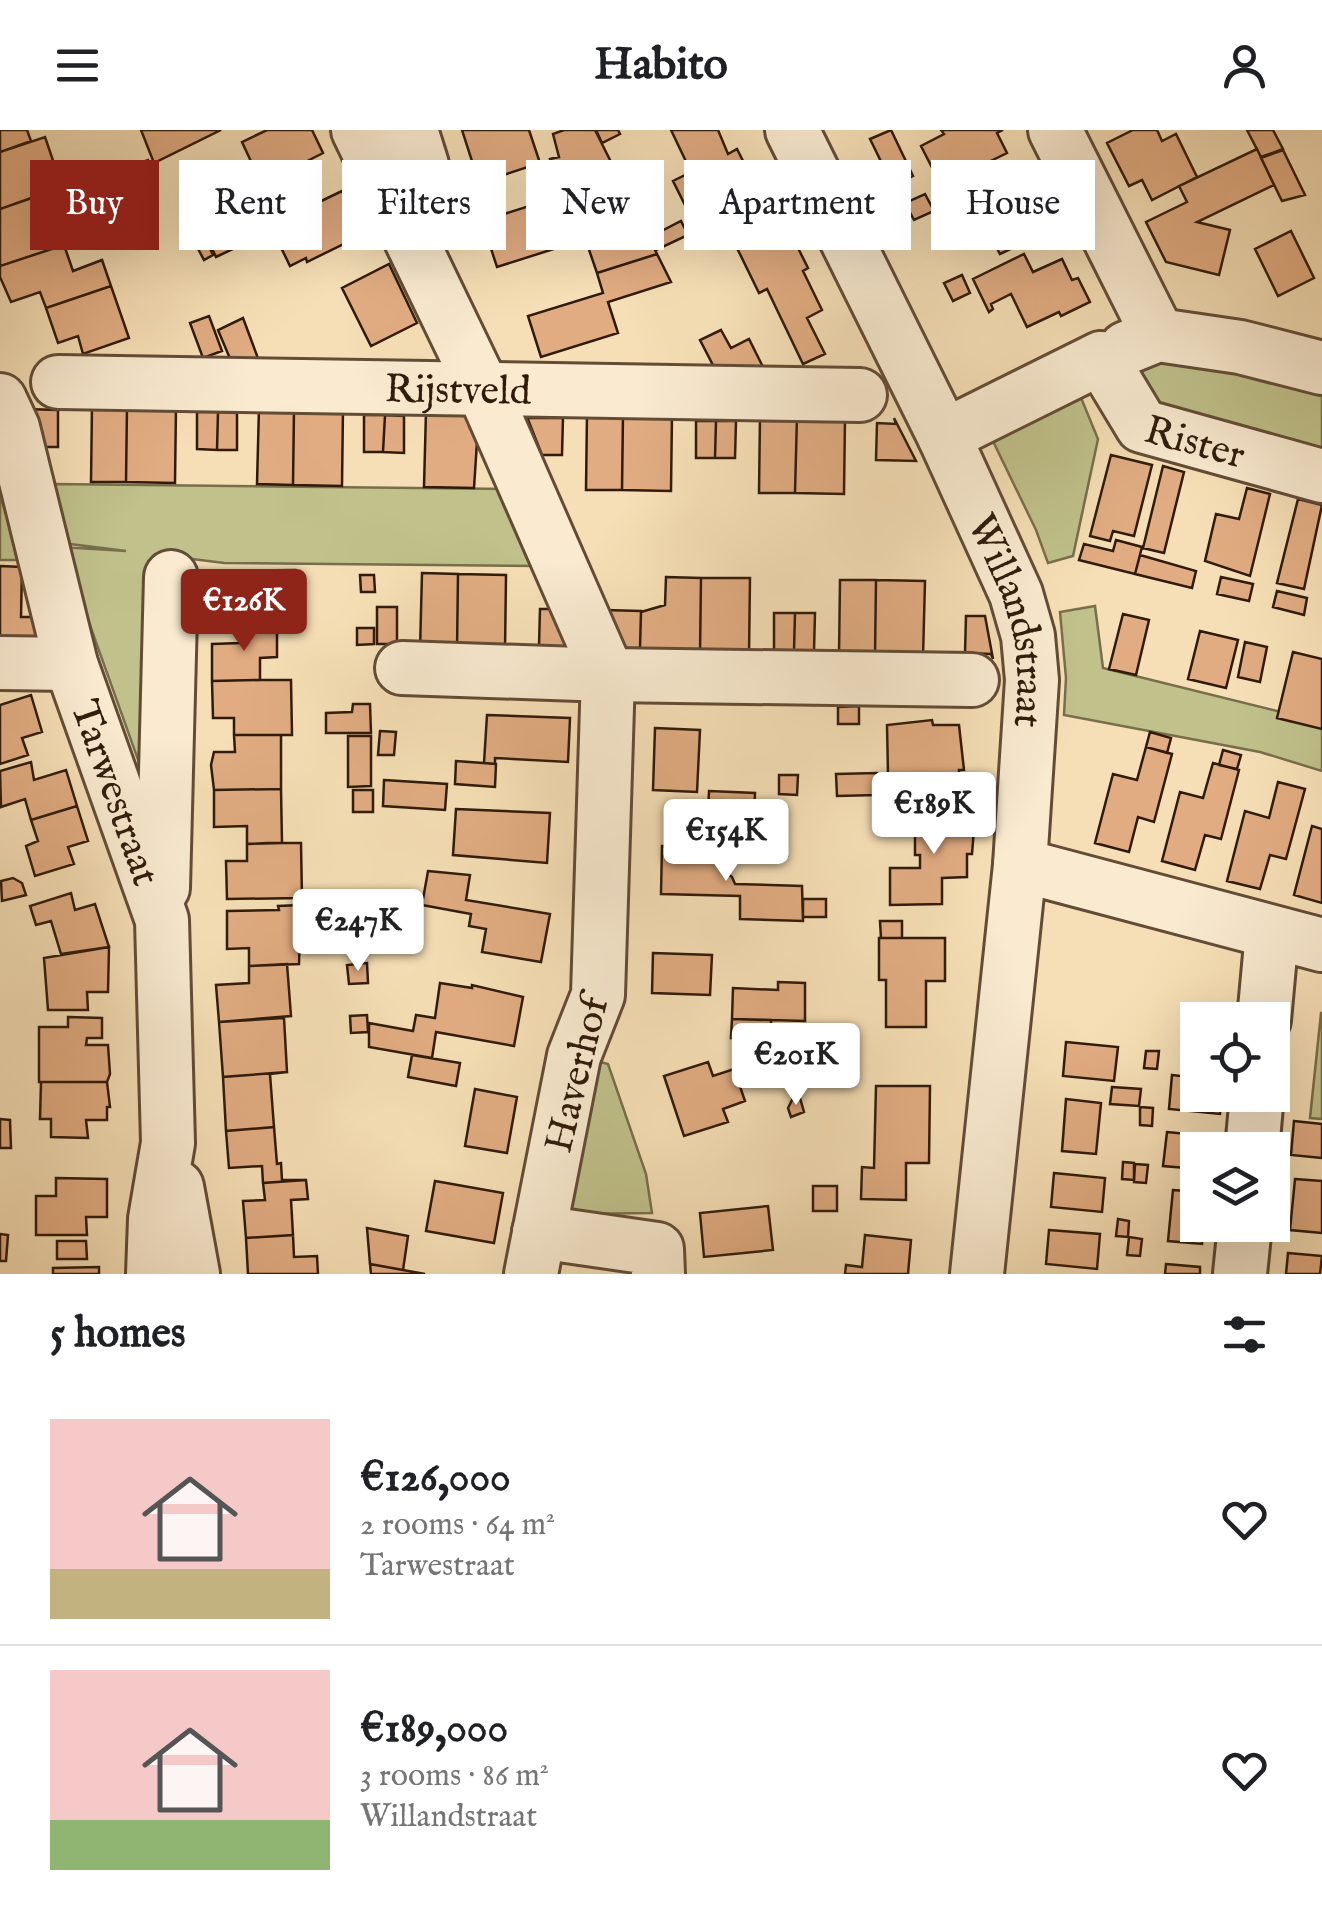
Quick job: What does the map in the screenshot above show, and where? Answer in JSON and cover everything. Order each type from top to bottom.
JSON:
[{"type":"street","name":"Haverhof","points":[[358,130],[373,160]]},
{"type":"street","points":[[411,130],[420,160]]},
{"type":"street","name":"Willandstraat","points":[[792,130],[944,436],[1016,594],[1028,636],[1032,680],[1020,865],[977,1274]]},
{"type":"street","points":[[1055,130],[1158,336]]},
{"type":"street","name":"Haverhof","points":[[416,250],[482,388],[608,675],[598,995],[574,1056],[535,1253],[657,1249],[658,1274]]},
{"type":"street","points":[[944,436],[1101,358],[1158,336],[1240,347],[1322,368]]},
{"type":"street","name":"Rister","points":[[1101,358],[1142,426],[1322,476]]},
{"type":"street","name":"Rijstveld","points":[[58,382],[860,395]]},
{"type":"street","name":"Tarwestraat","points":[[0,400],[12,428],[71,664],[162,920]]},
{"type":"street","name":"Tarwestraat","points":[[171,577],[162,920],[168,1142],[192,1274]]},
{"type":"street","name":"Tarwestraat","points":[[0,663],[71,664]]},
{"type":"street","points":[[402,668],[972,680]]},
{"type":"street","points":[[1020,865],[1322,945]]},
{"type":"street","points":[[1266,1002],[1272,933]]},
{"type":"street","name":"Tarwestraat","points":[[154,1274],[155,1219],[168,1142]]},
{"type":"street","points":[[1240,1274],[1243,1242]]},
{"type":"green space","points":[[1174,346],[1322,384],[1322,449],[1157,409],[1138,371]]},
{"type":"green space","points":[[1077,388],[1098,439],[1073,556],[1048,563],[991,437]]},
{"type":"green space","points":[[52,484],[511,489],[537,566],[224,563],[160,555],[156,810],[62,547],[126,551],[70,544]]},
{"type":"green space","points":[[0,495],[21,560],[0,560]]},
{"type":"green space","points":[[1095,606],[1103,668],[1322,722],[1322,771],[1260,752],[1064,715],[1066,678],[1060,612]]},
{"type":"green space","points":[[1322,1013],[1322,1119],[1310,1118]]},
{"type":"green space","points":[[593,1060],[608,1064],[646,1174],[652,1213],[570,1214]]},
{"type":"building","points":[[0,130],[27,130],[31,141],[0,152]]},
{"type":"building","points":[[141,130],[221,130],[159,161],[153,160]]},
{"type":"building","points":[[267,130],[312,130],[323,153],[309,160],[250,160],[242,142]]},
{"type":"building","points":[[462,130],[529,130],[539,160],[526,160],[526,168],[506,174],[506,160],[472,160]]},
{"type":"building","points":[[595,130],[610,160],[550,160],[559,157],[553,134]]},
{"type":"building","points":[[596,130],[618,130],[620,134],[602,143]]},
{"type":"building","points":[[671,130],[718,130],[728,154],[737,149],[742,160],[685,160]]},
{"type":"building","points":[[891,130],[905,160],[880,160],[870,139]]},
{"type":"building","points":[[941,130],[1003,130],[997,133],[1007,153],[993,160],[931,160],[931,166],[921,146],[944,134]]},
{"type":"building","points":[[1133,130],[1157,130],[1162,141],[1176,134],[1197,177],[1152,200],[1142,180],[1129,186],[1107,143]]},
{"type":"building","points":[[1247,130],[1273,130],[1283,149],[1261,157]]},
{"type":"building","points":[[45,137],[53,160],[30,160],[30,198],[0,209],[0,152]]},
{"type":"building","points":[[1257,149],[1274,185],[1197,222],[1230,230],[1219,275],[1166,262],[1146,222],[1187,202],[1179,186]]},
{"type":"building","points":[[1283,150],[1305,195],[1282,201],[1261,158]]},
{"type":"building","points":[[684,176],[684,203],[673,181]]},
{"type":"building","points":[[342,191],[342,245],[290,266],[282,250],[322,250],[322,201]]},
{"type":"building","points":[[925,194],[931,212],[914,220],[911,200]]},
{"type":"building","points":[[30,199],[30,250],[49,250],[0,266],[0,209]]},
{"type":"building","points":[[526,207],[526,250],[551,250],[497,267],[491,250],[506,250],[506,213]]},
{"type":"building","points":[[681,221],[684,237],[664,246],[664,230]]},
{"type":"building","points":[[1291,231],[1314,278],[1278,296],[1255,249]]},
{"type":"building","points":[[49,250],[66,250],[73,271],[102,260],[111,286],[46,308],[40,292],[11,302],[0,277],[0,266]]},
{"type":"building","points":[[199,250],[211,250],[213,255],[204,260]]},
{"type":"building","points":[[213,250],[231,250],[216,257]]},
{"type":"building","points":[[589,250],[655,250],[657,254],[597,273]]},
{"type":"building","points":[[738,250],[799,250],[808,268],[803,271],[822,310],[807,318],[825,354],[803,364],[767,289],[759,293]]},
{"type":"building","points":[[657,254],[671,282],[608,302],[618,333],[541,357],[528,316],[603,293],[597,273]]},
{"type":"building","points":[[1024,254],[1033,272],[1062,259],[1072,280],[1078,278],[1090,302],[1027,327],[1011,294],[991,304],[993,309],[989,312],[973,279]]},
{"type":"building","points":[[389,264],[417,323],[371,346],[342,288]]},
{"type":"building","points":[[962,275],[970,293],[953,301],[944,283]]},
{"type":"building","points":[[111,286],[129,338],[83,354],[78,336],[58,343],[46,308]]},
{"type":"building","points":[[209,316],[222,351],[203,358],[190,323]]},
{"type":"building","points":[[243,318],[259,361],[231,361],[218,330]]},
{"type":"building","points":[[721,330],[731,348],[749,339],[764,369],[715,369],[700,340]]},
{"type":"building","points":[[92,405],[127,406],[126,482],[91,482]]},
{"type":"building","points":[[127,406],[176,406],[175,483],[126,482]]},
{"type":"building","points":[[259,407],[294,408],[293,485],[257,484]]},
{"type":"building","points":[[294,408],[343,409],[342,486],[293,485]]},
{"type":"building","points":[[26,409],[58,410],[58,447],[37,447]]},
{"type":"building","points":[[426,411],[479,411],[474,488],[424,487]]},
{"type":"building","points":[[197,412],[218,412],[217,450],[197,449]]},
{"type":"building","points":[[218,412],[237,413],[237,450],[217,450]]},
{"type":"building","points":[[525,412],[529,418],[563,418],[562,455],[542,455]]},
{"type":"building","points":[[587,413],[623,414],[622,490],[586,490]]},
{"type":"building","points":[[623,414],[672,414],[671,491],[622,490]]},
{"type":"building","points":[[364,415],[385,415],[383,452],[364,452]]},
{"type":"building","points":[[385,415],[404,416],[404,453],[383,452]]},
{"type":"building","points":[[760,416],[797,416],[795,493],[759,493]]},
{"type":"building","points":[[797,416],[845,417],[844,494],[795,493]]},
{"type":"building","points":[[894,418],[916,461],[876,460],[877,423],[896,424]]},
{"type":"building","points":[[696,421],[716,421],[715,458],[696,458]]},
{"type":"building","points":[[716,421],[736,421],[735,458],[715,458]]},
{"type":"building","points":[[1111,455],[1152,465],[1134,536],[1113,531],[1110,541],[1090,536]]},
{"type":"building","points":[[1163,466],[1184,472],[1164,553],[1143,548]]},
{"type":"building","points":[[1247,488],[1270,494],[1250,576],[1205,561],[1216,514],[1239,519]]},
{"type":"building","points":[[1298,499],[1322,505],[1304,589],[1277,583]]},
{"type":"building","points":[[1116,540],[1142,547],[1135,574],[1079,560],[1084,544],[1113,551]]},
{"type":"building","points":[[1140,555],[1196,571],[1192,588],[1135,574]]},
{"type":"building","points":[[0,566],[22,567],[21,617],[43,617],[51,644],[0,643]]},
{"type":"building","points":[[295,570],[295,626],[238,626],[240,609],[223,609],[223,571]]},
{"type":"building","points":[[422,573],[458,574],[457,651],[420,650]]},
{"type":"building","points":[[458,574],[506,575],[505,652],[457,651]]},
{"type":"building","points":[[360,575],[374,575],[375,592],[361,592]]},
{"type":"building","points":[[666,577],[701,578],[700,655],[665,654],[664,649],[640,648],[641,612],[665,605]]},
{"type":"building","points":[[1221,577],[1253,584],[1249,601],[1217,594]]},
{"type":"building","points":[[701,578],[750,578],[749,655],[700,655]]},
{"type":"building","points":[[840,580],[876,580],[875,657],[839,656]]},
{"type":"building","points":[[876,580],[925,581],[923,658],[875,657]]},
{"type":"building","points":[[1277,591],[1307,598],[1304,615],[1273,607]]},
{"type":"building","points":[[377,607],[397,607],[397,644],[377,644]]},
{"type":"building","points":[[540,609],[560,609],[575,647],[539,646]]},
{"type":"building","points":[[604,610],[641,611],[640,648],[622,648]]},
{"type":"building","points":[[774,613],[795,613],[794,651],[774,650]]},
{"type":"building","points":[[795,613],[815,613],[814,651],[794,651]]},
{"type":"building","points":[[1123,614],[1149,620],[1136,675],[1109,669]]},
{"type":"building","points":[[966,616],[985,616],[993,659],[991,654],[965,653]]},
{"type":"building","points":[[238,626],[277,626],[277,657],[260,658],[260,680],[212,681],[212,644],[240,643]]},
{"type":"building","points":[[357,628],[374,628],[374,644],[357,645]]},
{"type":"building","points":[[1200,631],[1238,640],[1226,688],[1188,679]]},
{"type":"building","points":[[1245,642],[1267,647],[1260,682],[1238,677]]},
{"type":"building","points":[[1293,652],[1322,659],[1322,729],[1277,718]]},
{"type":"building","points":[[291,680],[292,735],[234,735],[234,718],[213,718],[212,681]]},
{"type":"building","points":[[31,695],[42,732],[22,738],[28,755],[0,764],[0,705]]},
{"type":"building","points":[[353,704],[370,704],[371,733],[326,733],[326,713],[352,712]]},
{"type":"building","points":[[859,706],[859,724],[838,724],[838,707]]},
{"type":"building","points":[[487,715],[570,718],[568,762],[495,758],[495,764],[484,763]]},
{"type":"building","points":[[932,720],[933,725],[959,725],[964,770],[959,770],[959,774],[888,775],[887,725]]},
{"type":"building","points":[[655,728],[700,730],[697,792],[653,790]]},
{"type":"building","points":[[380,731],[396,732],[394,755],[378,755]]},
{"type":"building","points":[[1150,732],[1171,738],[1167,753],[1146,747]]},
{"type":"building","points":[[234,735],[281,735],[281,789],[214,790],[214,752],[235,752]]},
{"type":"building","points":[[348,736],[371,736],[371,786],[348,787]]},
{"type":"building","points":[[1146,747],[1172,754],[1154,822],[1138,817],[1129,852],[1095,843],[1113,774],[1137,780]]},
{"type":"building","points":[[1223,750],[1241,755],[1237,769],[1219,765]]},
{"type":"building","points":[[456,761],[496,764],[495,787],[455,784]]},
{"type":"building","points":[[31,762],[34,780],[66,770],[77,806],[31,820],[25,799],[1,807],[0,771]]},
{"type":"building","points":[[1213,763],[1239,770],[1221,839],[1205,835],[1195,870],[1162,861],[1180,792],[1203,798]]},
{"type":"building","points":[[877,773],[876,795],[837,796],[836,774]]},
{"type":"building","points":[[779,775],[798,775],[797,795],[779,794]]},
{"type":"building","points":[[384,780],[447,784],[445,810],[383,806]]},
{"type":"building","points":[[1278,782],[1305,789],[1286,859],[1270,855],[1260,889],[1227,881],[1245,811],[1269,818]]},
{"type":"building","points":[[281,789],[282,843],[247,844],[247,826],[214,827],[214,790]]},
{"type":"building","points":[[353,790],[373,790],[373,812],[353,812]]},
{"type":"building","points":[[709,791],[755,793],[754,816],[708,815]]},
{"type":"building","points":[[77,806],[88,841],[68,847],[74,864],[35,876],[26,846],[38,841],[31,820]]},
{"type":"building","points":[[456,809],[550,813],[547,863],[453,855]]},
{"type":"building","points":[[915,812],[972,812],[971,816],[975,816],[967,877],[942,878],[942,904],[890,905],[890,868],[920,868],[920,855],[915,855]]},
{"type":"building","points":[[1312,826],[1322,829],[1322,903],[1294,895]]},
{"type":"building","points":[[301,843],[302,898],[227,899],[226,861],[247,861],[247,844]]},
{"type":"building","points":[[662,846],[724,847],[724,871],[735,884],[802,886],[803,921],[740,919],[740,896],[661,894]]},
{"type":"building","points":[[428,871],[470,875],[466,900],[550,914],[541,962],[482,952],[486,929],[469,926],[471,914],[422,905]]},
{"type":"building","points":[[13,878],[22,883],[26,895],[2,901],[1,881]]},
{"type":"building","points":[[71,893],[75,910],[95,904],[109,947],[61,954],[51,921],[36,925],[30,906]]},
{"type":"building","points":[[803,899],[826,899],[826,917],[803,917]]},
{"type":"building","points":[[301,905],[299,964],[249,966],[249,948],[227,949],[227,911],[279,910],[278,906]]},
{"type":"building","points":[[880,921],[902,921],[902,938],[881,938]]},
{"type":"building","points":[[879,938],[945,938],[945,981],[926,981],[926,1027],[886,1027],[886,980],[879,980]]},
{"type":"building","points":[[109,947],[108,992],[87,992],[88,1010],[48,1010],[44,958]]},
{"type":"building","points":[[653,953],[712,955],[710,995],[652,993]]},
{"type":"building","points":[[367,963],[368,983],[349,984],[347,965]]},
{"type":"building","points":[[287,964],[291,1016],[219,1022],[216,985],[249,983],[249,966]]},
{"type":"building","points":[[778,982],[805,983],[805,1021],[732,1019],[733,988],[778,990]]},
{"type":"building","points":[[440,983],[472,985],[523,997],[514,1046],[436,1032],[432,1058],[369,1047],[369,1023],[413,1031],[416,1015],[435,1018]]},
{"type":"building","points":[[367,1015],[368,1032],[351,1033],[350,1016]]},
{"type":"building","points":[[68,1017],[102,1018],[102,1038],[87,1038],[86,1045],[108,1045],[107,1082],[39,1082],[39,1027],[68,1027]]},
{"type":"building","points":[[284,1018],[287,1072],[223,1077],[219,1022]]},
{"type":"building","points":[[732,1019],[771,1020],[771,1040],[731,1038]]},
{"type":"building","points":[[1066,1042],[1118,1047],[1114,1081],[1063,1076]]},
{"type":"building","points":[[1146,1051],[1159,1051],[1157,1069],[1144,1068]]},
{"type":"building","points":[[412,1055],[460,1063],[456,1086],[408,1077]]},
{"type":"building","points":[[708,1062],[713,1076],[734,1069],[745,1101],[723,1109],[728,1122],[684,1136],[664,1076]]},
{"type":"building","points":[[287,1072],[270,1074],[274,1127],[226,1131],[223,1077]]},
{"type":"building","points":[[1172,1075],[1180,1076],[1180,1110],[1169,1109]]},
{"type":"building","points":[[41,1082],[107,1082],[107,1120],[86,1120],[88,1138],[51,1137],[51,1119],[40,1119]]},
{"type":"building","points":[[876,1086],[930,1086],[929,1163],[906,1163],[906,1200],[861,1199],[862,1167],[874,1168]]},
{"type":"building","points":[[1112,1087],[1141,1089],[1139,1106],[1110,1104]]},
{"type":"building","points":[[475,1089],[517,1097],[507,1153],[465,1146]]},
{"type":"building","points":[[800,1098],[804,1112],[791,1117],[788,1108],[792,1100]]},
{"type":"building","points":[[1066,1099],[1101,1103],[1096,1154],[1062,1151]]},
{"type":"building","points":[[1140,1107],[1153,1108],[1152,1126],[1140,1125]]},
{"type":"building","points":[[0,1119],[10,1120],[11,1148],[0,1148]]},
{"type":"building","points":[[1294,1121],[1322,1124],[1322,1158],[1291,1155]]},
{"type":"building","points":[[274,1127],[282,1180],[306,1180],[263,1183],[262,1166],[229,1168],[226,1131]]},
{"type":"building","points":[[1167,1132],[1180,1133],[1180,1167],[1163,1166]]},
{"type":"building","points":[[1123,1162],[1134,1163],[1134,1180],[1122,1179]]},
{"type":"building","points":[[1135,1164],[1148,1165],[1146,1183],[1134,1182]]},
{"type":"building","points":[[1054,1173],[1105,1178],[1102,1212],[1051,1207]]},
{"type":"building","points":[[56,1178],[107,1179],[107,1217],[86,1217],[87,1235],[36,1235],[36,1196],[56,1196]]},
{"type":"building","points":[[1295,1179],[1322,1181],[1322,1233],[1290,1230]]},
{"type":"building","points":[[306,1180],[308,1199],[291,1200],[293,1235],[246,1238],[243,1201],[265,1200],[263,1183]]},
{"type":"building","points":[[435,1181],[503,1193],[494,1243],[426,1231]]},
{"type":"building","points":[[813,1186],[837,1186],[837,1211],[813,1211]]},
{"type":"building","points":[[1173,1190],[1180,1191],[1180,1242],[1202,1244],[1168,1241]]},
{"type":"building","points":[[768,1206],[773,1250],[704,1257],[700,1213]]},
{"type":"building","points":[[1118,1219],[1129,1221],[1128,1237],[1116,1236]]},
{"type":"building","points":[[367,1228],[408,1236],[403,1270],[370,1264]]},
{"type":"building","points":[[1049,1230],[1100,1234],[1097,1269],[1046,1264]]},
{"type":"building","points":[[0,1234],[8,1235],[6,1261],[0,1261]]},
{"type":"building","points":[[293,1235],[294,1257],[317,1256],[318,1274],[248,1274],[246,1238]]},
{"type":"building","points":[[865,1235],[911,1240],[908,1274],[845,1274],[846,1265],[862,1267]]},
{"type":"building","points":[[1129,1237],[1142,1239],[1140,1256],[1127,1255]]},
{"type":"building","points":[[57,1241],[86,1241],[87,1259],[57,1259]]},
{"type":"building","points":[[1288,1253],[1322,1256],[1320,1274],[1286,1274]]},
{"type":"building","points":[[370,1264],[425,1274],[371,1274]]},
{"type":"building","points":[[1166,1264],[1200,1267],[1200,1274],[1165,1274]]},
{"type":"building","points":[[99,1267],[99,1274],[53,1274],[53,1268]]}]
